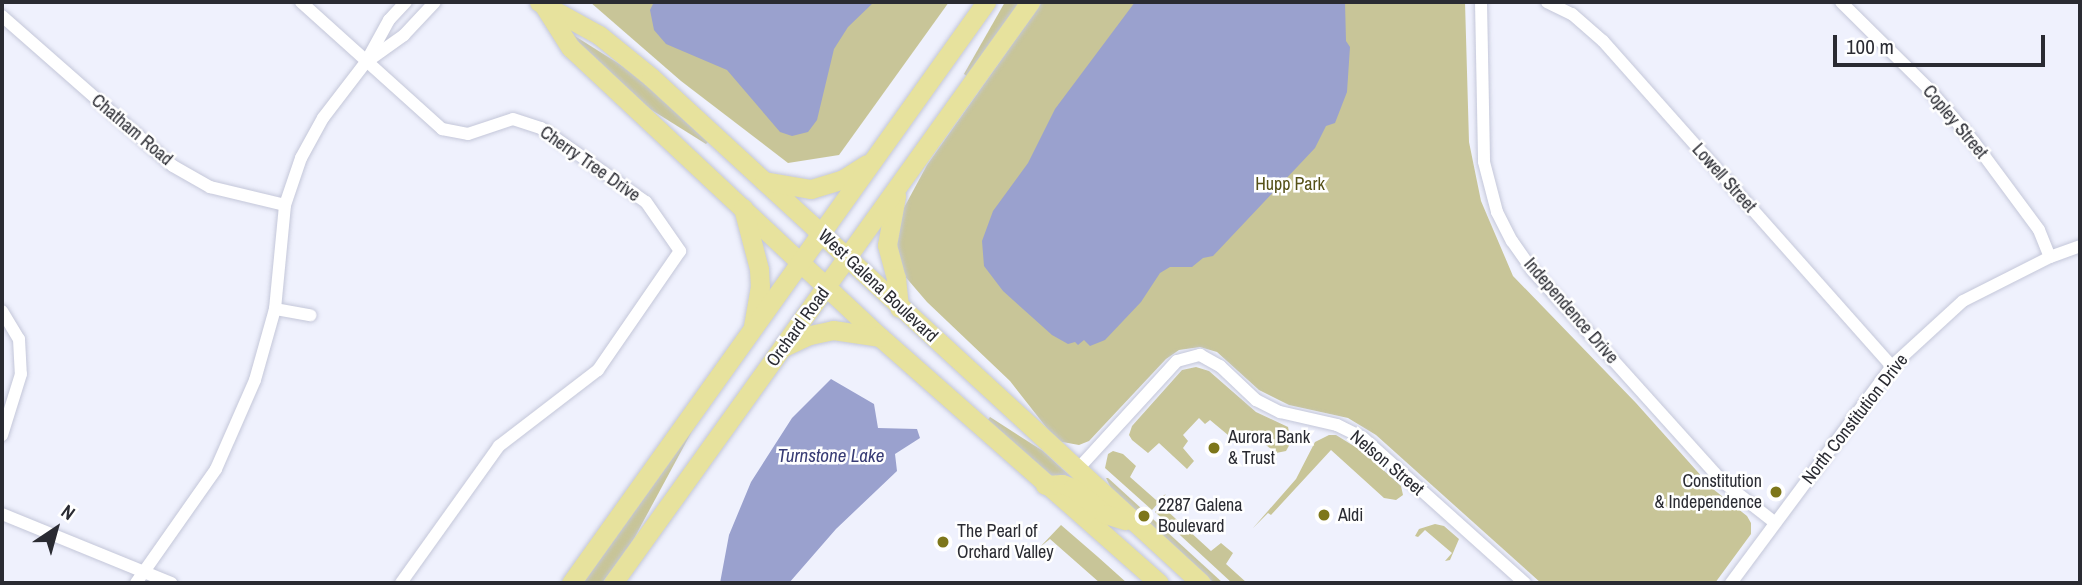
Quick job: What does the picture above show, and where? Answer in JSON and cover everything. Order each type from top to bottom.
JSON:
[{"type":"main road","name":"Orchard Road","points":[[570,583],[986,2]]},
{"type":"main road","name":"Orchard Road","points":[[613,583],[1030,2]]},
{"type":"main road","name":"West Galena Boulevard","points":[[541,3],[599,35],[651,77],[1201,583]]},
{"type":"main road","name":"West Galena Boulevard","points":[[541,3],[570,47],[880,337],[1159,583]]},
{"type":"main road","points":[[764,181],[818,188],[843,179],[874,160]]},
{"type":"main road","points":[[897,188],[887,245],[896,278],[900,308]]},
{"type":"main road","points":[[743,208],[759,269],[760,286],[752,329]]},
{"type":"main road","points":[[782,348],[810,335],[833,330],[880,337]]},
{"type":"main road","points":[[1045,485],[1062,484],[1073,488],[1105,514],[1136,524]]},
{"type":"street","name":"Cherry Tree Drive","points":[[301,2],[442,129],[468,134],[513,119],[541,128],[646,202],[680,251],[598,370],[499,446],[401,583]]},
{"type":"street","points":[[136,583],[216,469],[255,380],[275,309],[285,205],[301,158],[316,130],[366,62],[389,20],[406,2]]},
{"type":"street","points":[[366,62],[404,35],[435,2]]},
{"type":"street","name":"Independence Drive","points":[[1480,2],[1484,162],[1497,212],[1513,241],[1532,270],[1723,482],[1774,522]]},
{"type":"street","name":"Lowell Street","points":[[1547,2],[1572,14],[1602,41],[1892,366]]},
{"type":"street","name":"Copley Street","points":[[1841,2],[1927,87],[1974,142],[2039,230],[2050,257]]},
{"type":"street","name":"Chatham Road","points":[[2,16],[173,166],[210,187],[285,205]]},
{"type":"street","name":"North Constitution Drive","points":[[1731,583],[1892,366],[1963,302],[2050,257],[2080,247]]},
{"type":"street","points":[[275,309],[310,315]]},
{"type":"street","points":[[2,311],[19,339],[21,374],[2,435]]},
{"type":"street","name":"Nelson Street","points":[[1077,470],[1177,361],[1200,355],[1220,366],[1256,400],[1280,412],[1337,425],[1362,437],[1525,583]]},
{"type":"street","points":[[2,514],[171,583]]},
{"type":"green space","points":[[590,2],[949,2],[839,155],[788,163],[681,81]]},
{"type":"green space","points":[[1005,2],[1020,2],[968,77],[964,74]]},
{"type":"green space","name":"Hupp Park","points":[[1042,2],[1465,2],[1469,142],[1481,201],[1513,276],[1636,403],[1713,489],[1747,516],[1751,523],[1751,534],[1715,583],[1541,583],[1376,435],[1348,418],[1289,405],[1259,390],[1217,352],[1200,347],[1179,350],[1166,359],[1089,441],[1079,445],[1057,441],[1010,381],[927,302],[903,274],[894,247],[899,217],[927,165]]},
{"type":"green space","points":[[570,33],[640,77],[709,141],[706,144],[626,94]]},
{"type":"green space","points":[[1196,367],[1209,371],[1256,412],[1288,427],[1291,442],[1286,451],[1276,453],[1248,431],[1240,439],[1234,440],[1210,420],[1205,424],[1199,418],[1183,435],[1188,441],[1183,448],[1194,461],[1187,469],[1159,443],[1148,453],[1132,440],[1129,435],[1132,426],[1182,370]]},
{"type":"green space","points":[[990,417],[1043,451],[1072,478],[1047,476],[987,421]]},
{"type":"green space","points":[[698,420],[630,546],[602,583],[581,583]]},
{"type":"green space","points":[[1329,435],[1336,435],[1362,451],[1401,486],[1403,495],[1396,500],[1384,498],[1331,450],[1271,515],[1268,513],[1253,528],[1296,479],[1315,442]]},
{"type":"green space","points":[[1113,451],[1123,454],[1136,466],[1130,477],[1156,500],[1166,494],[1152,510],[1105,468],[1108,454]]},
{"type":"green space","points":[[1106,478],[1223,583],[1214,583],[1112,490]]},
{"type":"green space","points":[[1169,496],[1170,500],[1164,508],[1211,551],[1221,543],[1233,553],[1226,564],[1247,583],[1232,583],[1155,512]]},
{"type":"green space","points":[[1435,524],[1444,526],[1459,539],[1450,560],[1445,561],[1452,553],[1425,530],[1418,537],[1415,536],[1419,529]]},
{"type":"green space","points":[[1061,525],[1127,583],[1100,583],[1050,539],[1040,547]]},
{"type":"water","points":[[654,2],[874,2],[848,27],[834,49],[817,120],[808,132],[792,136],[780,132],[727,70],[666,44],[654,30],[650,10]]},
{"type":"water","points":[[1135,2],[1345,2],[1346,41],[1350,47],[1347,92],[1335,123],[1326,126],[1315,148],[1213,256],[1203,258],[1192,267],[1170,267],[1160,273],[1141,302],[1105,340],[1090,346],[1084,340],[1078,345],[1075,342],[1068,344],[1052,335],[1003,291],[984,266],[982,241],[993,211],[1028,163],[1055,109]]},
{"type":"water","name":"Turnstone Lake","points":[[831,379],[874,404],[878,428],[917,429],[920,438],[895,454],[897,471],[836,529],[789,583],[720,583],[729,535],[751,482],[792,418]]},
{"type":"place","name":"Aurora Bank & Trust","points":[[1214,448]]},
{"type":"place","name":"Constitution & Independence","points":[[1776,492]]},
{"type":"place","name":"Aldi","points":[[1324,515]]},
{"type":"place","name":"2287 Galena Boulevard","points":[[1144,516]]},
{"type":"place","name":"The Pearl of Orchard Valley","points":[[943,542]]}]
